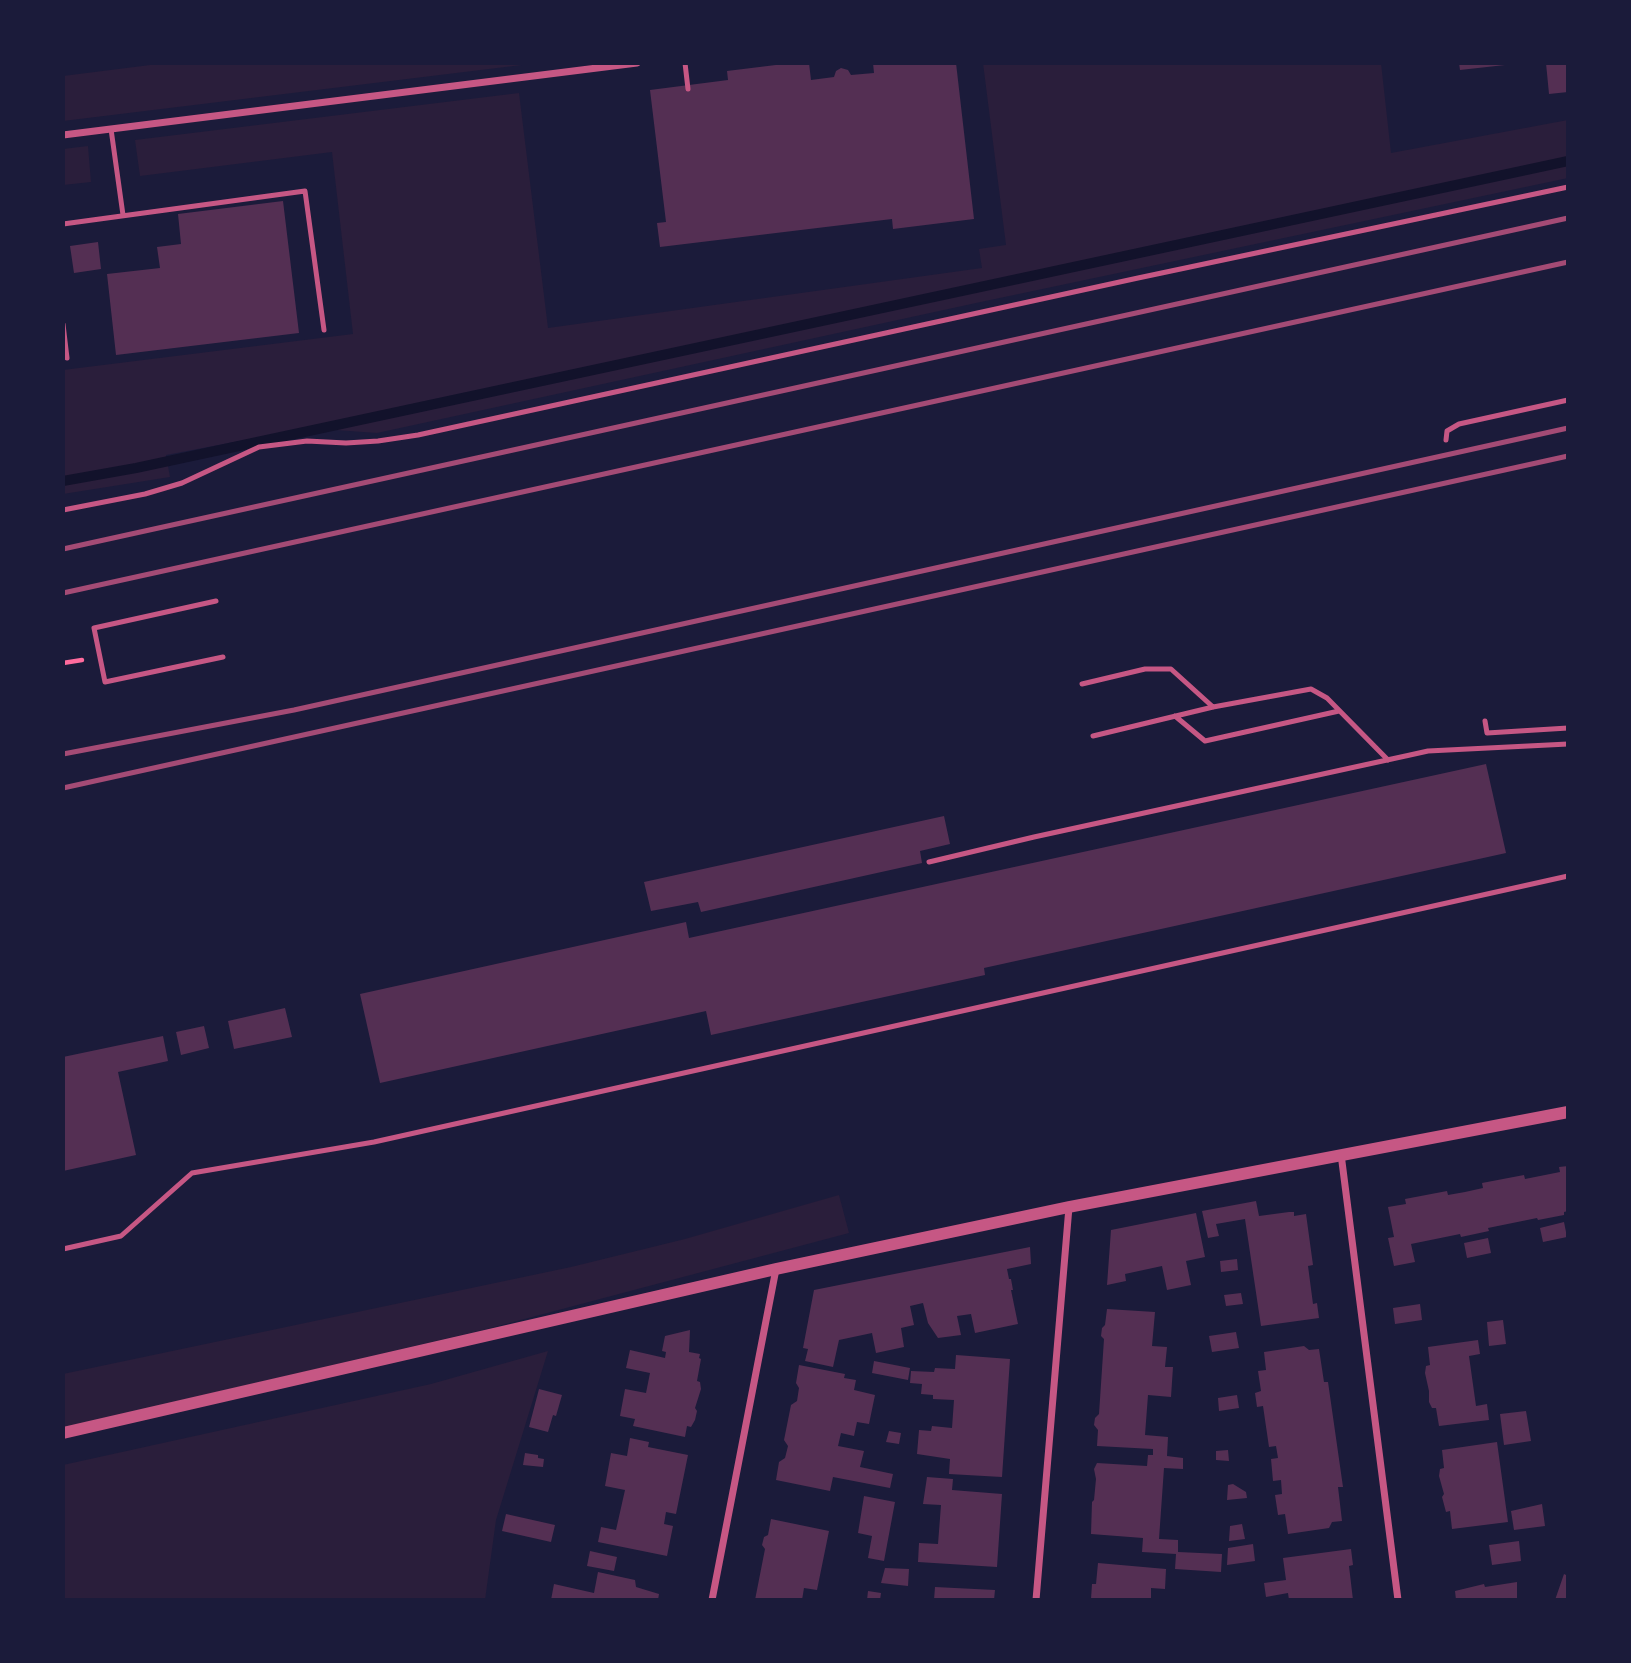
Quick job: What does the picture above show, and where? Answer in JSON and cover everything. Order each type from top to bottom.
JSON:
[{"type":"street","points":[[63,135],[637,63]]},
{"type":"street","points":[[63,1433],[776,1269],[1341,1154],[1568,1112]]},
{"type":"street","points":[[1341,1154],[1398,1600]]},
{"type":"street","points":[[1036,1600],[1069,1208]]},
{"type":"street","points":[[712,1600],[776,1269]]},
{"type":"lane","points":[[685,63],[688,89]]},
{"type":"lane","points":[[111,129],[123,215]]},
{"type":"lane","points":[[63,510],[145,494],[182,483],[259,447],[307,441],[378,441],[418,435],[1568,187]]},
{"type":"lane","points":[[63,224],[305,191],[324,330]]},
{"type":"lane","points":[[63,324],[67,358]]},
{"type":"lane","points":[[1446,440],[1446,433],[1459,424],[1568,400]]},
{"type":"lane","points":[[216,601],[94,628],[106,682],[223,657]]},
{"type":"lane","points":[[1082,684],[1145,669],[1171,669],[1213,707]]},
{"type":"lane","points":[[1093,736],[1213,707],[1311,689],[1322,694],[1388,760]]},
{"type":"lane","points":[[1175,716],[1205,741],[1339,711]]},
{"type":"lane","points":[[1485,721],[1487,733],[1568,728]]},
{"type":"lane","points":[[929,862],[1428,751],[1568,744]]},
{"type":"lane","points":[[63,1249],[121,1236],[192,1173],[374,1142],[1568,876]]},
{"type":"path","points":[[63,663],[86,659]]},
{"type":"shaded area","points":[[166,63],[538,63],[63,121],[63,76]]},
{"type":"shaded area","points":[[983,63],[1381,63],[1391,153],[1568,120],[1568,178],[377,433],[308,428],[166,455],[170,477],[63,494],[63,370],[353,334],[332,152],[140,176],[135,140],[519,93],[548,328],[982,268],[979,249],[1006,245]]},
{"type":"shaded area","points":[[88,146],[91,182],[63,185],[63,149]]},
{"type":"shaded area","points":[[839,1195],[849,1233],[483,1330],[63,1428],[63,1374],[571,1267],[685,1239]]},
{"type":"shaded area","points":[[548,1351],[496,1520],[485,1600],[63,1600],[63,1465],[431,1384]]},
{"type":"building","points":[[809,63],[811,80],[834,77],[836,71],[841,68],[848,70],[851,75],[874,73],[873,63],[956,63],[974,219],[893,229],[892,219],[660,247],[657,223],[666,222],[650,90],[728,80],[727,71]]},
{"type":"building","points":[[1459,63],[1505,63],[1505,65],[1460,70]]},
{"type":"building","points":[[1546,63],[1568,63],[1568,92],[1549,94]]},
{"type":"building","points":[[283,201],[299,333],[116,355],[107,274],[160,268],[157,247],[181,244],[178,214]]},
{"type":"building","points":[[98,242],[101,269],[74,273],[70,246]]},
{"type":"building","points":[[1486,764],[1506,853],[984,968],[985,975],[711,1035],[706,1011],[380,1083],[360,994],[686,922],[689,938]]},
{"type":"building","points":[[944,816],[950,844],[920,851],[922,863],[701,912],[698,902],[651,911],[644,882]]},
{"type":"building","points":[[285,1008],[292,1037],[234,1049],[228,1021]]},
{"type":"building","points":[[204,1026],[209,1048],[181,1055],[176,1032]]},
{"type":"building","points":[[163,1036],[168,1061],[118,1072],[136,1155],[63,1171],[63,1057]]},
{"type":"building","points":[[1568,1166],[1568,1211],[1564,1212],[1564,1215],[1488,1228],[1489,1231],[1461,1237],[1460,1234],[1411,1244],[1415,1262],[1394,1266],[1388,1238],[1394,1237],[1388,1207],[1406,1204],[1405,1199],[1483,1188],[1482,1183],[1560,1172],[1559,1167]]},
{"type":"building","points":[[1256,1201],[1259,1216],[1289,1212],[1294,1212],[1294,1216],[1306,1214],[1313,1265],[1308,1266],[1313,1304],[1317,1303],[1319,1318],[1261,1326],[1245,1219],[1216,1224],[1219,1236],[1208,1238],[1202,1211]]},
{"type":"building","points":[[1196,1213],[1205,1257],[1186,1261],[1191,1285],[1167,1290],[1162,1266],[1125,1274],[1126,1281],[1107,1285],[1111,1230]]},
{"type":"building","points":[[1564,1222],[1567,1237],[1543,1242],[1540,1228]]},
{"type":"building","points":[[1488,1238],[1491,1253],[1467,1258],[1464,1243]]},
{"type":"building","points":[[1030,1247],[1031,1264],[1007,1269],[1018,1324],[975,1333],[971,1314],[957,1316],[961,1335],[938,1338],[928,1323],[923,1303],[910,1306],[914,1325],[901,1328],[904,1347],[876,1353],[872,1333],[839,1340],[833,1367],[805,1361],[808,1349],[803,1348],[814,1290]]},
{"type":"building","points":[[1237,1259],[1238,1270],[1221,1272],[1220,1261]]},
{"type":"building","points":[[1241,1293],[1243,1304],[1226,1306],[1224,1295]]},
{"type":"building","points":[[1420,1304],[1422,1320],[1395,1324],[1393,1308]]},
{"type":"building","points":[[1107,1309],[1155,1312],[1152,1346],[1167,1347],[1165,1367],[1173,1367],[1171,1397],[1148,1395],[1145,1435],[1168,1437],[1167,1456],[1183,1458],[1183,1469],[1164,1468],[1159,1539],[1178,1540],[1178,1552],[1222,1554],[1221,1572],[1175,1569],[1176,1554],[1142,1552],[1143,1538],[1091,1534],[1096,1479],[1094,1469],[1097,1463],[1147,1466],[1148,1455],[1153,1455],[1153,1449],[1097,1446],[1098,1430],[1094,1425],[1099,1414],[1104,1339],[1101,1336]]},
{"type":"building","points":[[1503,1320],[1506,1344],[1489,1346],[1487,1322]]},
{"type":"building","points":[[690,1330],[689,1352],[700,1354],[701,1359],[697,1381],[700,1382],[701,1389],[691,1427],[687,1426],[685,1437],[633,1426],[635,1419],[620,1416],[625,1389],[646,1393],[650,1373],[626,1368],[630,1350],[665,1358],[666,1352],[662,1351],[665,1336]]},
{"type":"building","points":[[1236,1332],[1239,1348],[1212,1352],[1209,1336]]},
{"type":"building","points":[[1478,1340],[1480,1354],[1469,1356],[1476,1406],[1487,1404],[1489,1420],[1439,1426],[1436,1408],[1432,1408],[1429,1402],[1425,1373],[1426,1366],[1430,1365],[1428,1347]]},
{"type":"building","points":[[1304,1346],[1309,1350],[1319,1349],[1324,1382],[1328,1382],[1343,1487],[1338,1487],[1342,1521],[1332,1522],[1329,1528],[1288,1534],[1285,1514],[1278,1515],[1275,1495],[1282,1494],[1281,1480],[1273,1481],[1271,1459],[1278,1458],[1276,1446],[1269,1447],[1263,1406],[1257,1407],[1255,1393],[1261,1391],[1258,1371],[1266,1370],[1264,1352]]},
{"type":"building","points":[[956,1355],[1010,1359],[1002,1477],[949,1474],[950,1459],[917,1454],[919,1430],[931,1431],[932,1426],[952,1428],[954,1400],[933,1399],[933,1395],[921,1394],[922,1384],[910,1383],[911,1371],[955,1369]]},
{"type":"building","points":[[874,1361],[910,1368],[908,1380],[872,1373]]},
{"type":"building","points":[[799,1365],[845,1374],[844,1378],[856,1380],[854,1390],[875,1395],[869,1424],[857,1422],[854,1436],[841,1433],[838,1446],[864,1451],[860,1467],[893,1474],[890,1488],[833,1477],[830,1491],[776,1480],[779,1462],[785,1458],[788,1446],[784,1440],[791,1405],[797,1401]]},
{"type":"building","points":[[539,1389],[562,1395],[548,1432],[529,1427]]},
{"type":"building","points":[[1237,1395],[1239,1408],[1219,1411],[1218,1398]]},
{"type":"building","points":[[1526,1411],[1531,1441],[1504,1445],[1500,1414]]},
{"type":"building","points":[[889,1431],[901,1433],[899,1444],[886,1442]]},
{"type":"building","points":[[630,1438],[649,1442],[648,1447],[688,1455],[676,1514],[666,1512],[664,1524],[673,1526],[667,1556],[598,1542],[601,1527],[616,1530],[625,1490],[605,1486],[611,1453],[627,1456]]},
{"type":"building","points":[[1497,1442],[1508,1522],[1452,1529],[1450,1511],[1446,1512],[1439,1476],[1440,1469],[1444,1468],[1442,1450]]},
{"type":"building","points":[[1228,1450],[1229,1461],[1216,1460],[1216,1451]]},
{"type":"building","points":[[525,1453],[544,1459],[543,1467],[523,1465]]},
{"type":"building","points":[[927,1477],[953,1479],[952,1490],[1002,1494],[997,1567],[918,1562],[919,1543],[938,1544],[941,1505],[923,1504]]},
{"type":"building","points":[[1233,1484],[1246,1492],[1247,1498],[1227,1500],[1228,1485]]},
{"type":"building","points":[[864,1496],[895,1502],[884,1561],[868,1558],[872,1536],[858,1533]]},
{"type":"building","points":[[1542,1504],[1545,1526],[1514,1530],[1511,1511]]},
{"type":"building","points":[[506,1514],[555,1525],[551,1542],[502,1531]]},
{"type":"building","points":[[771,1519],[829,1531],[817,1590],[804,1588],[802,1600],[755,1600],[765,1549],[762,1545],[764,1537],[768,1535]]},
{"type":"building","points":[[1242,1524],[1245,1539],[1229,1541],[1230,1526]]},
{"type":"building","points":[[1519,1541],[1521,1561],[1492,1565],[1489,1545]]},
{"type":"building","points":[[1253,1544],[1255,1561],[1227,1565],[1228,1548]]},
{"type":"building","points":[[1351,1549],[1353,1565],[1349,1566],[1353,1600],[1289,1600],[1288,1593],[1266,1597],[1264,1583],[1286,1580],[1283,1558]]},
{"type":"building","points":[[590,1551],[617,1557],[614,1571],[587,1566]]},
{"type":"building","points":[[1098,1563],[1166,1569],[1165,1589],[1151,1588],[1151,1600],[1093,1600],[1092,1584],[1096,1584]]},
{"type":"building","points":[[885,1568],[909,1569],[908,1586],[881,1583]]},
{"type":"building","points":[[598,1572],[635,1580],[636,1587],[659,1594],[658,1600],[551,1600],[554,1584],[594,1593]]},
{"type":"building","points":[[1564,1574],[1568,1576],[1568,1600],[1555,1600]]},
{"type":"building","points":[[1517,1582],[1517,1600],[1456,1600],[1455,1591],[1484,1584],[1485,1587]]},
{"type":"building","points":[[935,1587],[995,1590],[994,1600],[934,1600]]},
{"type":"building","points":[[868,1591],[881,1593],[880,1600],[867,1600]]},
{"type":"waterway","points":[[63,481],[136,468],[1568,161]]},
{"type":"railway","points":[[63,549],[1568,218]]},
{"type":"railway","points":[[63,593],[1568,262]]},
{"type":"railway","points":[[63,754],[294,710],[1568,428]]},
{"type":"railway","points":[[63,788],[1568,456]]}]
